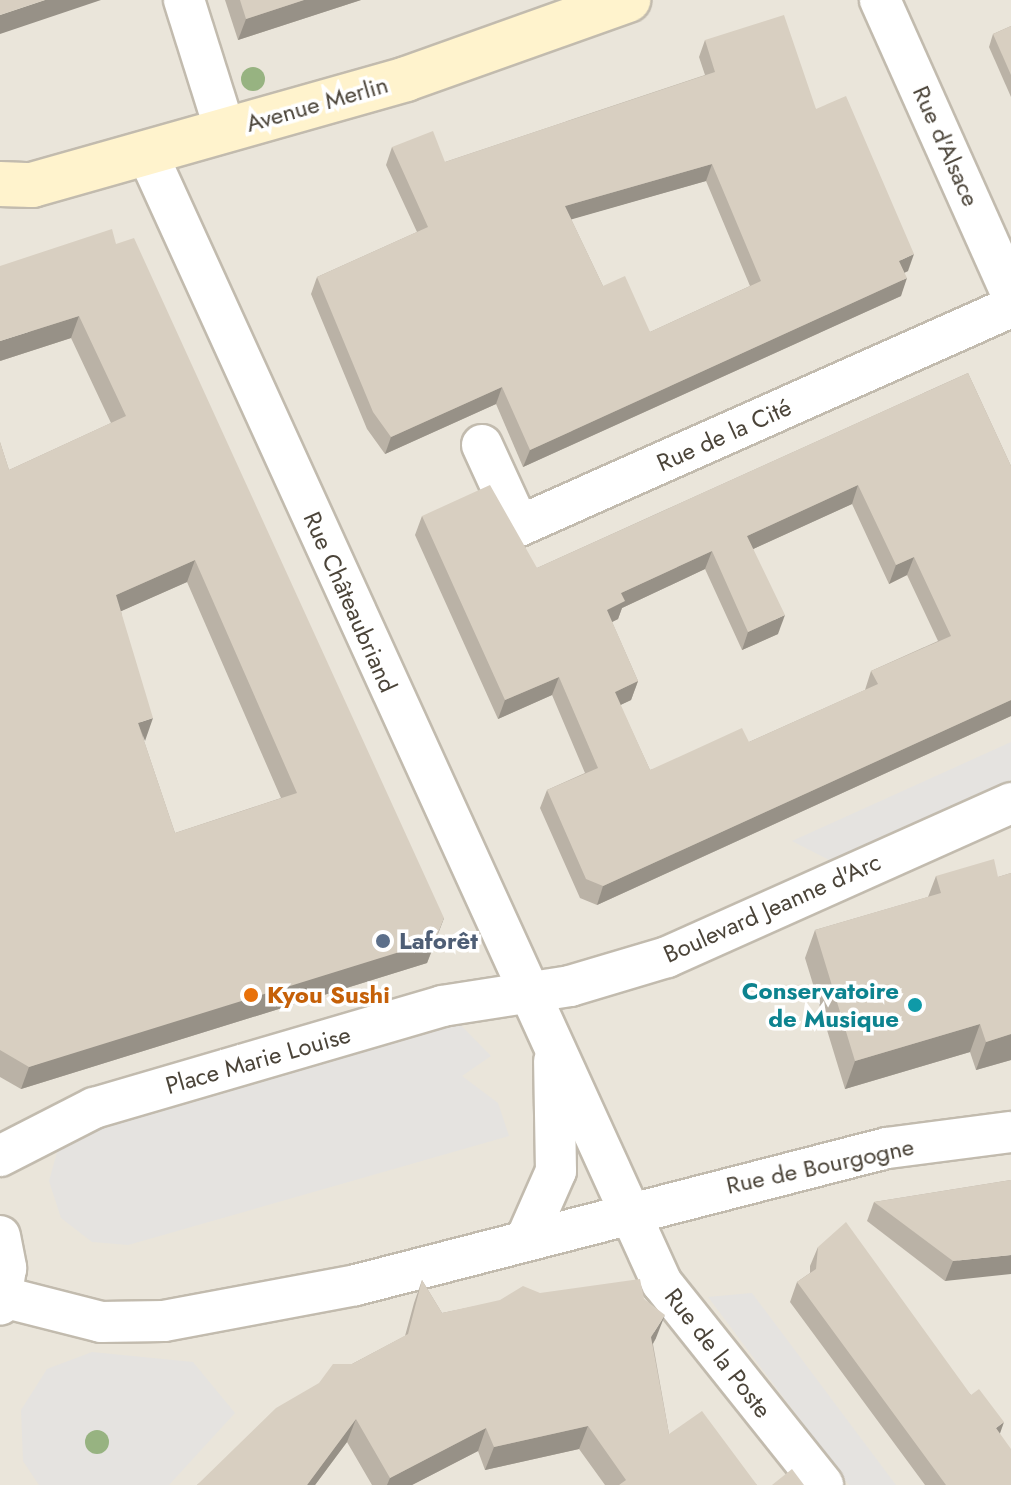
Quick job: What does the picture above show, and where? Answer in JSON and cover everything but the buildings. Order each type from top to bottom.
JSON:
[{"type":"street","points":[[184,0],[225,130]]},
{"type":"street","name":"Avenue Merlin","points":[[0,184],[32,185],[406,79],[628,0]]},
{"type":"street","name":"Rue d'Alsace","points":[[880,0],[1011,293]]},
{"type":"street","name":"Rue Châteaubriand","points":[[147,153],[554,1051]]},
{"type":"street","name":"Rue de la Cité","points":[[482,445],[519,526],[1011,307]]},
{"type":"street","name":"Boulevard Jeanne d'Arc","points":[[527,992],[667,957],[1011,803]]},
{"type":"street","name":"Place Marie Louise","points":[[0,1156],[94,1108],[442,1006],[527,992]]},
{"type":"street","points":[[0,1236],[2,1301],[101,1322],[164,1321],[356,1285],[630,1209],[554,1051]]},
{"type":"street","points":[[526,1239],[556,1171],[554,1051]]},
{"type":"street","name":"Rue de Bourgogne","points":[[630,1209],[887,1148],[1011,1132]]},
{"type":"street","name":"Rue de la Poste","points":[[630,1209],[662,1283],[823,1485]]},
{"type":"shaded area","points":[[0,0],[1011,0],[1011,1485],[0,1485]]},
{"type":"shaded area","points":[[1011,742],[1011,780],[835,863],[792,841]]},
{"type":"shaded area","points":[[442,1006],[491,1056],[462,1076],[498,1103],[509,1136],[128,1245],[92,1242],[61,1218],[49,1181],[59,1145],[54,1124]]},
{"type":"shaded area","points":[[752,1293],[896,1485],[849,1485],[708,1297]]},
{"type":"shaded area","points":[[92,1352],[193,1362],[235,1413],[169,1485],[39,1485],[23,1461],[21,1410],[47,1369]]},
{"type":"place","name":"Laforêt","points":[[383,941]]},
{"type":"place","name":"Kyou Sushi","points":[[251,995]]},
{"type":"place","name":"Conservatoire de Musique","points":[[915,1005]]}]
